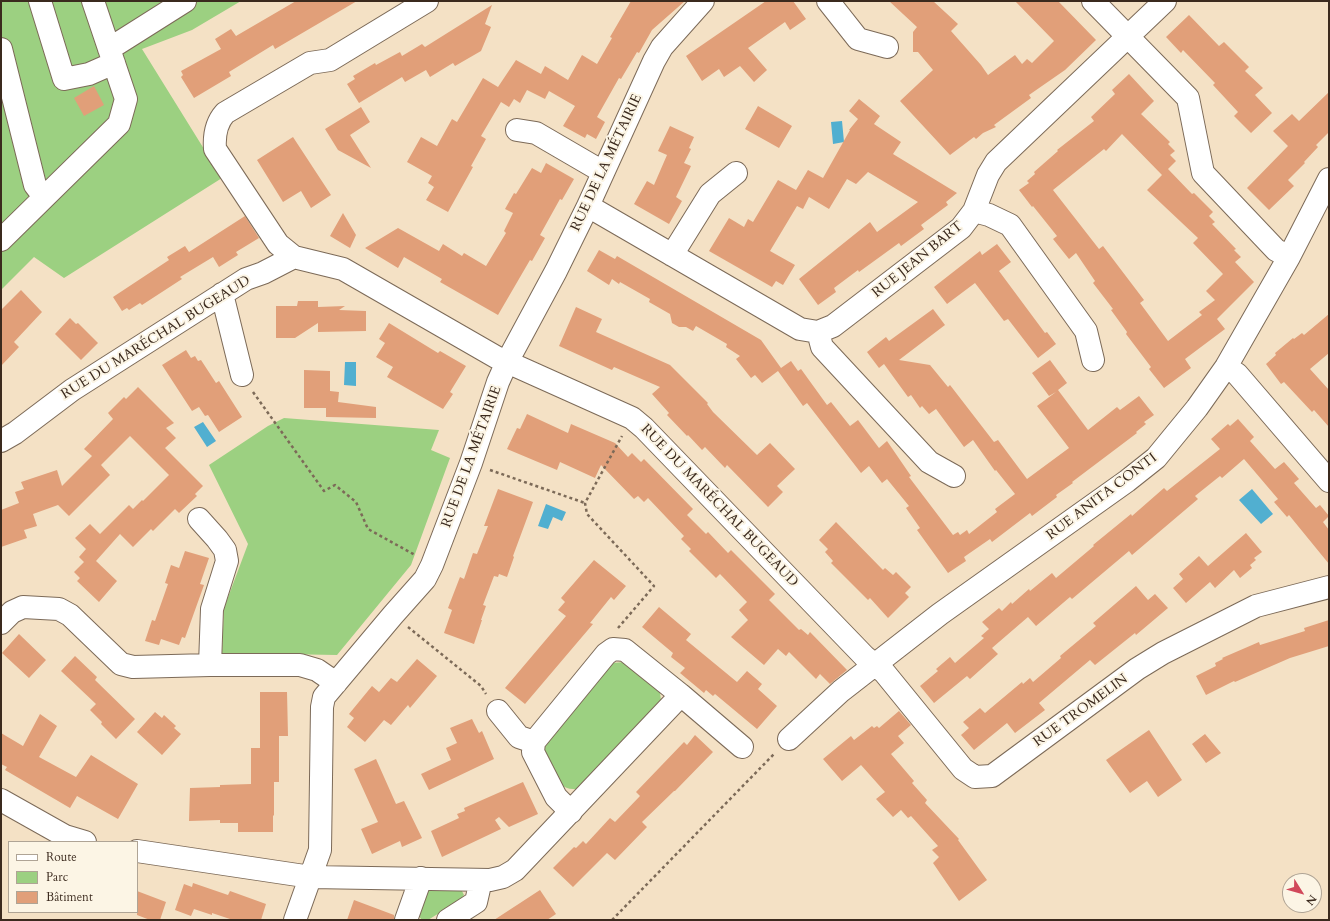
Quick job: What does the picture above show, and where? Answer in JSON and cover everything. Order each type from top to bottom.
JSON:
[{"type":"street","points":[[40,1],[64,79],[89,74],[183,2]]},
{"type":"street","points":[[2,236],[119,124],[126,99],[92,1]]},
{"type":"street","points":[[294,257],[278,244],[215,149],[214,140],[219,120],[225,113],[310,64],[330,60],[427,1]]},
{"type":"street","name":"RUE DE LA MÉTAIRIE","points":[[295,920],[320,850],[322,707],[324,697],[425,579],[432,565],[471,463],[498,382],[507,362],[556,271],[588,206],[654,60],[662,47],[703,1]]},
{"type":"street","points":[[828,1],[858,39],[887,46]]},
{"type":"street","points":[[1093,1],[1188,98],[1203,173],[1276,250],[1289,256]]},
{"type":"street","name":"RUE JEAN BART","points":[[818,332],[833,326],[961,228],[974,211],[988,175],[996,162],[1165,1]]},
{"type":"street","points":[[1,49],[35,185],[44,197]]},
{"type":"street","points":[[517,130],[536,133],[603,172]]},
{"type":"street","points":[[672,254],[710,194],[736,173]]},
{"type":"street","name":"RUE ANITA CONTI","points":[[789,739],[841,691],[940,614],[1127,481],[1156,458],[1197,408],[1226,367],[1289,256],[1329,179]]},
{"type":"street","points":[[588,206],[800,329],[818,332],[822,347],[918,451],[929,462],[954,476]]},
{"type":"street","points":[[974,211],[989,215],[1010,226],[1086,331],[1093,360]]},
{"type":"street","name":"RUE DU MARÉCHAL BUGEAUD","points":[[1,441],[15,433],[72,390],[246,279],[263,273],[294,257],[343,269],[507,362],[632,418],[644,428],[865,657],[875,664]]},
{"type":"street","points":[[222,294],[242,375]]},
{"type":"street","points":[[1226,367],[1237,374],[1329,481]]},
{"type":"street","points":[[198,519],[225,550],[227,561],[212,609],[210,665]]},
{"type":"street","name":"RUE TROMELIN","points":[[875,664],[884,672],[963,769],[975,777],[992,776],[1137,669],[1163,653],[1256,606],[1329,587]]},
{"type":"street","points":[[1,623],[12,612],[23,607],[59,609],[70,615],[121,664],[133,667],[300,665],[317,670],[336,683]]},
{"type":"street","points":[[570,812],[556,797],[533,752],[534,742],[606,654],[612,649],[625,650],[742,747]]},
{"type":"street","points":[[138,851],[311,877],[490,880],[504,877],[515,870],[681,695]]},
{"type":"street","points":[[498,711],[519,737],[534,742]]},
{"type":"street","points":[[1,800],[65,836],[82,841]]},
{"type":"street","points":[[406,920],[421,878]]},
{"type":"street","points":[[448,920],[476,902],[482,880]]},
{"type":"path","points":[[242,375],[274,423],[324,491],[335,485],[356,502],[368,529],[432,565]]},
{"type":"path","points":[[612,649],[613,634],[654,586],[587,514],[585,503],[632,418]]},
{"type":"path","points":[[471,463],[585,503]]},
{"type":"path","points":[[393,615],[481,686],[498,711]]},
{"type":"path","points":[[612,920],[789,739]]},
{"type":"green space","points":[[1,1],[241,1],[192,30],[142,49],[222,178],[64,278],[34,257],[1,290]]},
{"type":"green space","points":[[284,418],[439,430],[431,450],[450,458],[411,565],[337,655],[222,653],[224,608],[248,544],[209,465],[268,426]]},
{"type":"green space","points":[[625,662],[660,692],[661,701],[587,783],[576,789],[567,788],[555,779],[551,773],[545,758],[544,745],[612,663]]},
{"type":"green space","points":[[429,888],[461,889],[464,895],[460,900],[428,920],[422,920],[416,913]]},
{"type":"water","points":[[842,121],[844,142],[833,144],[831,122]]},
{"type":"water","points":[[345,362],[356,362],[356,386],[344,385]]},
{"type":"water","points":[[203,422],[216,441],[207,447],[194,427]]},
{"type":"water","points":[[1252,489],[1273,514],[1261,524],[1239,500]]},
{"type":"water","points":[[546,504],[566,512],[562,521],[553,517],[548,529],[538,526]]},
{"type":"building","points":[[296,1],[357,1],[275,49],[273,45],[229,72],[231,76],[194,98],[181,77],[183,75],[181,71],[221,49],[215,39],[231,29],[236,36]]},
{"type":"building","points":[[631,1],[685,1],[652,30],[639,53],[637,52],[621,79],[619,78],[597,117],[605,122],[596,139],[587,134],[585,138],[563,126],[575,106],[549,91],[545,99],[527,90],[520,103],[514,99],[509,107],[501,102],[481,136],[486,139],[471,166],[473,167],[448,212],[426,200],[434,187],[428,183],[432,176],[407,162],[421,137],[437,146],[452,119],[457,122],[483,78],[498,87],[516,60],[541,74],[545,66],[568,80],[582,55],[597,64],[612,38],[610,37]]},
{"type":"building","points":[[766,1],[793,1],[806,19],[790,30],[785,22],[748,48],[767,70],[754,82],[740,66],[724,77],[719,69],[702,81],[686,56]]},
{"type":"building","points":[[889,1],[933,1],[958,24],[951,31],[988,75],[1015,55],[1022,64],[1027,59],[1032,63],[1054,41],[1015,1],[1058,1],[1096,40],[1065,70],[1029,95],[1031,98],[994,125],[996,127],[983,133],[976,139],[974,137],[950,155],[900,101],[933,70],[918,52],[913,52],[913,32],[917,27]]},
{"type":"building","points":[[492,5],[485,24],[491,27],[481,51],[455,66],[453,63],[430,77],[426,70],[405,82],[402,77],[359,103],[347,84],[355,79],[353,76],[375,63],[376,65],[400,52],[402,56],[422,44],[425,47]]},
{"type":"building","points":[[1189,15],[1219,46],[1224,42],[1249,67],[1245,71],[1263,88],[1255,95],[1272,113],[1251,133],[1234,116],[1238,112],[1213,85],[1215,83],[1183,50],[1181,53],[1166,37]]},
{"type":"building","points":[[1129,74],[1154,101],[1141,114],[1170,142],[1168,144],[1175,151],[1170,155],[1176,161],[1168,169],[1192,194],[1194,193],[1213,212],[1209,216],[1215,222],[1212,224],[1236,249],[1234,250],[1241,257],[1235,262],[1254,282],[1217,319],[1225,329],[1185,359],[1191,368],[1164,388],[1149,369],[1151,367],[1126,334],[1127,332],[1111,310],[1113,309],[1093,283],[1095,281],[1076,253],[1069,259],[1053,239],[1057,236],[1019,190],[1029,183],[1027,181],[1035,174],[1034,172],[1058,151],[1057,150],[1094,121],[1091,117],[1115,94],[1112,90]],"holes":[[[1122,134],[1162,175],[1147,190],[1198,238],[1193,243],[1223,274],[1206,291],[1215,300],[1199,312],[1202,315],[1168,341],[1140,303],[1144,300],[1103,246],[1099,249],[1053,190],[1104,149],[1106,151]]]},
{"type":"building","points":[[94,86],[104,105],[84,116],[74,98]]},
{"type":"building","points":[[1329,92],[1329,132],[1316,145],[1318,147],[1304,162],[1305,163],[1288,180],[1294,186],[1269,210],[1247,188],[1288,146],[1273,131],[1292,114],[1299,121]]},
{"type":"building","points":[[859,99],[880,116],[874,124],[901,142],[893,154],[957,193],[946,202],[948,205],[921,225],[924,229],[901,246],[899,243],[859,272],[858,270],[834,288],[836,292],[818,305],[799,279],[870,222],[877,232],[918,202],[868,172],[856,184],[847,179],[829,209],[809,197],[803,209],[797,206],[770,251],[795,265],[783,285],[776,281],[772,287],[709,251],[729,218],[744,227],[748,219],[753,222],[778,180],[796,190],[808,170],[823,178],[849,130],[858,119],[849,111]]},
{"type":"building","points":[[758,106],[792,126],[779,148],[745,129]]},
{"type":"building","points":[[361,107],[370,122],[350,135],[371,168],[338,150],[325,129]]},
{"type":"building","points":[[670,126],[694,137],[689,148],[691,149],[684,163],[691,166],[676,197],[682,201],[669,224],[634,204],[647,181],[654,185],[667,155],[658,151]]},
{"type":"building","points":[[293,137],[331,195],[311,208],[301,191],[283,202],[257,160]]},
{"type":"building","points":[[546,163],[574,179],[562,200],[560,199],[540,235],[545,238],[532,261],[530,260],[498,315],[440,282],[442,279],[404,257],[398,268],[365,248],[398,228],[439,251],[443,244],[462,256],[464,253],[486,266],[506,233],[504,231],[513,213],[505,209],[514,193],[516,194],[532,168],[541,173]]},
{"type":"building","points":[[343,213],[356,235],[350,248],[330,236]]},
{"type":"building","points":[[245,216],[259,238],[236,252],[238,255],[219,267],[213,257],[180,277],[182,279],[142,305],[140,303],[129,310],[127,308],[122,311],[113,297],[169,260],[167,257],[185,246],[189,252]]},
{"type":"building","points":[[997,244],[1011,262],[999,271],[1045,333],[1047,332],[1056,344],[1038,358],[1008,319],[1004,321],[975,283],[947,304],[934,287],[980,251],[982,255]]},
{"type":"building","points":[[599,250],[615,259],[617,256],[761,340],[781,368],[791,361],[798,371],[801,369],[827,405],[831,402],[850,426],[858,420],[879,448],[887,441],[911,476],[909,477],[953,535],[958,532],[960,535],[967,530],[969,534],[997,512],[995,509],[1015,494],[996,470],[995,471],[973,440],[964,447],[936,409],[929,414],[922,406],[920,408],[911,395],[908,397],[884,364],[879,368],[867,352],[886,337],[889,341],[933,309],[945,325],[899,360],[930,365],[948,387],[950,385],[994,442],[998,440],[1027,479],[1069,448],[1037,406],[1056,392],[1049,396],[1032,373],[1050,360],[1067,383],[1058,390],[1088,430],[1117,407],[1120,410],[1139,396],[1154,415],[1144,422],[1146,424],[1136,432],[1137,433],[1072,482],[1073,483],[1056,495],[1057,497],[1032,516],[1030,513],[992,542],[990,539],[964,557],[966,561],[948,573],[917,530],[920,528],[906,508],[909,506],[887,479],[882,483],[869,466],[861,473],[807,403],[803,406],[778,371],[762,383],[755,375],[751,378],[736,359],[740,356],[726,347],[727,344],[696,326],[693,331],[686,327],[679,327],[672,323],[670,314],[649,302],[650,299],[612,279],[609,285],[587,271]]},
{"type":"building","points":[[21,290],[42,312],[14,342],[19,347],[1,366],[1,310]]},
{"type":"building","points":[[298,301],[318,301],[318,307],[345,306],[339,310],[366,311],[366,331],[318,332],[318,323],[295,338],[276,338],[276,306],[297,306]]},
{"type":"building","points":[[576,307],[602,319],[596,332],[670,365],[708,403],[707,404],[713,412],[757,455],[770,443],[795,469],[777,486],[783,492],[768,507],[727,465],[725,468],[705,447],[702,450],[667,415],[669,413],[652,394],[660,387],[614,367],[612,370],[559,346]]},
{"type":"building","points":[[1329,314],[1329,353],[1310,369],[1329,390],[1329,427],[1314,410],[1312,412],[1284,382],[1281,384],[1266,364],[1276,355],[1275,353],[1293,338],[1294,339],[1302,333],[1304,335]]},
{"type":"building","points":[[70,318],[76,324],[78,323],[98,343],[81,360],[55,334]]},
{"type":"building","points":[[389,323],[438,353],[440,351],[466,366],[450,392],[453,394],[443,409],[387,377],[393,367],[376,357],[385,343],[379,339]]},
{"type":"building","points":[[186,350],[191,358],[195,356],[198,361],[201,360],[216,383],[219,381],[242,417],[219,432],[208,415],[205,416],[199,407],[192,411],[162,365]]},
{"type":"building","points":[[304,370],[330,371],[330,391],[339,392],[338,402],[376,407],[376,418],[326,417],[326,408],[304,408]]},
{"type":"building","points":[[138,387],[174,423],[166,428],[176,438],[165,448],[203,486],[195,494],[197,496],[179,513],[175,509],[153,531],[151,529],[133,547],[120,534],[96,561],[117,581],[99,602],[77,581],[80,578],[74,572],[84,562],[79,557],[86,549],[75,538],[90,524],[100,534],[129,505],[133,509],[169,475],[130,436],[101,465],[110,475],[69,516],[58,505],[33,514],[37,526],[24,530],[27,538],[1,547],[1,510],[19,503],[15,492],[24,489],[21,482],[57,470],[62,486],[92,456],[84,449],[113,419],[108,413],[124,397],[126,399]]},
{"type":"building","points":[[527,414],[568,433],[571,424],[615,443],[628,457],[632,453],[641,462],[644,459],[693,509],[687,515],[706,534],[708,532],[728,553],[731,550],[775,594],[769,600],[799,630],[801,629],[808,635],[810,632],[847,670],[830,684],[820,674],[816,679],[789,652],[786,656],[778,649],[764,665],[731,637],[748,620],[739,610],[747,602],[720,574],[716,578],[689,551],[691,549],[681,539],[684,536],[648,498],[644,502],[638,496],[634,499],[601,465],[595,478],[560,462],[557,470],[507,449],[517,428],[520,429]]},
{"type":"building","points":[[1238,419],[1254,437],[1250,441],[1275,469],[1284,462],[1299,479],[1294,483],[1316,508],[1320,505],[1329,516],[1323,522],[1329,530],[1329,564],[1289,515],[1287,517],[1274,502],[1278,499],[1244,459],[1222,478],[1220,476],[1195,496],[1198,499],[1132,555],[1129,551],[1072,599],[1070,597],[1036,626],[1028,617],[992,648],[998,654],[970,679],[967,676],[934,703],[920,686],[938,671],[936,669],[950,657],[955,663],[984,638],[981,636],[989,629],[982,622],[999,608],[1002,611],[1011,602],[1012,604],[1029,589],[1030,591],[1052,573],[1056,578],[1094,546],[1093,545],[1131,514],[1132,516],[1164,488],[1167,491],[1220,449],[1211,439],[1228,424],[1230,426]]},
{"type":"building","points":[[498,489],[533,502],[513,556],[514,557],[507,577],[499,574],[498,577],[494,576],[483,605],[486,606],[474,644],[444,633],[452,610],[448,608],[460,577],[464,579],[473,553],[477,554],[488,526],[484,526]]},
{"type":"building","points":[[836,522],[883,570],[885,568],[893,575],[896,572],[911,587],[905,593],[909,597],[888,618],[870,598],[868,600],[831,563],[833,561],[825,552],[828,549],[819,540]]},
{"type":"building","points":[[1246,533],[1262,552],[1254,558],[1256,560],[1250,565],[1252,568],[1240,578],[1234,570],[1215,588],[1210,582],[1186,603],[1173,588],[1183,579],[1179,574],[1199,556],[1208,566]]},
{"type":"building","points":[[185,551],[209,558],[200,584],[204,585],[185,638],[182,637],[179,645],[161,639],[159,645],[145,641],[152,620],[155,621],[168,584],[165,583],[171,565],[179,568]]},
{"type":"building","points":[[594,560],[626,586],[614,600],[611,597],[590,623],[593,624],[525,704],[505,688],[566,616],[558,610],[565,602],[561,598]]},
{"type":"building","points":[[1136,586],[1148,600],[1155,594],[1168,608],[1136,635],[1135,633],[1095,665],[1090,660],[1039,703],[1045,710],[1015,733],[1007,723],[974,750],[961,735],[969,728],[963,722],[980,708],[985,713],[1022,682],[1023,684],[1030,678],[1033,682],[1061,658],[1060,656],[1096,626],[1093,623]]},
{"type":"building","points":[[659,607],[691,634],[686,640],[737,682],[747,671],[762,684],[758,689],[777,706],[757,729],[715,694],[713,696],[706,690],[704,693],[680,673],[685,668],[671,657],[673,653],[642,627]]},
{"type":"building","points":[[1329,620],[1329,646],[1290,658],[1235,682],[1234,681],[1206,695],[1196,676],[1216,666],[1215,663],[1223,659],[1222,658],[1259,642],[1260,645],[1305,631],[1304,628]]},
{"type":"building","points":[[19,634],[46,660],[29,678],[2,653]]},
{"type":"building","points":[[75,656],[97,677],[95,680],[135,719],[116,739],[90,710],[96,704],[61,671]]},
{"type":"building","points":[[417,659],[437,676],[410,708],[408,705],[391,725],[384,720],[365,742],[347,727],[354,718],[349,714],[372,686],[379,692],[391,678],[397,682]]},
{"type":"building","points":[[260,692],[287,692],[288,736],[279,736],[279,782],[274,782],[273,832],[238,832],[238,823],[220,823],[220,820],[189,821],[190,788],[251,784],[251,748],[260,748]]},
{"type":"building","points":[[899,711],[911,725],[898,736],[904,743],[891,754],[914,781],[912,783],[927,800],[925,803],[959,839],[958,840],[987,880],[959,901],[933,863],[939,857],[932,850],[938,846],[911,816],[908,818],[901,810],[893,817],[876,799],[885,792],[861,765],[842,781],[823,759],[851,736],[854,740],[872,726],[874,728],[877,726],[879,728]]},
{"type":"building","points":[[155,712],[162,718],[164,715],[176,726],[174,728],[181,734],[162,755],[137,732]]},
{"type":"building","points":[[40,714],[57,726],[39,757],[76,777],[91,755],[138,784],[118,819],[77,796],[70,808],[5,770],[7,767],[1,764],[1,733],[23,746]]},
{"type":"building","points":[[472,719],[479,733],[482,731],[494,759],[429,790],[421,774],[451,760],[446,748],[457,743],[450,728]]},
{"type":"building","points":[[1149,730],[1182,780],[1158,797],[1147,781],[1130,793],[1106,760]]},
{"type":"building","points":[[1205,734],[1221,753],[1206,763],[1192,744]]},
{"type":"building","points":[[695,735],[713,752],[642,822],[647,827],[615,860],[607,853],[573,887],[553,868],[574,847],[576,848],[583,841],[586,844],[610,818],[615,822],[640,796],[636,792],[684,742],[687,745]]},
{"type":"building","points":[[376,759],[396,804],[404,801],[422,838],[402,847],[400,841],[372,854],[361,829],[378,822],[354,769]]},
{"type":"building","points":[[523,782],[538,814],[509,827],[499,817],[495,820],[501,829],[442,857],[431,831],[459,818],[457,814],[465,811],[464,808]]},
{"type":"building","points":[[193,883],[228,895],[230,891],[266,904],[261,920],[233,920],[194,909],[191,916],[175,910],[184,884],[192,887]]},
{"type":"building","points":[[540,890],[556,914],[547,920],[494,920]]},
{"type":"building","points":[[138,891],[166,902],[160,920],[150,920],[137,915]]},
{"type":"building","points":[[354,900],[394,915],[394,920],[347,920]]}]
